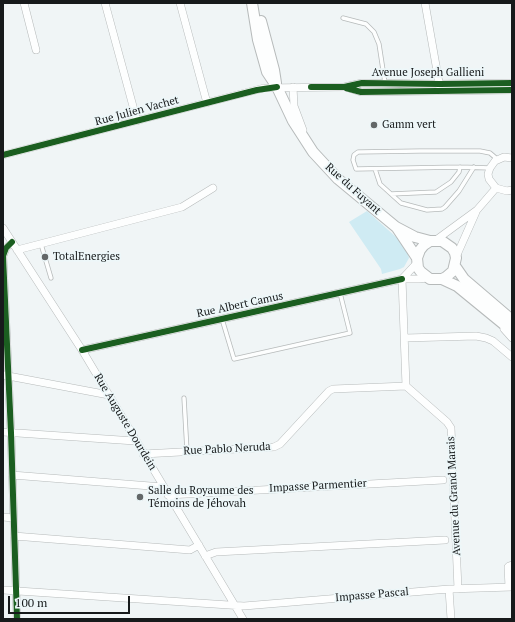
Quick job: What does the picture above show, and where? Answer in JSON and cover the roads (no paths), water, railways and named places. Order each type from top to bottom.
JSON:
[{"type":"street","points":[[24,3],[36,50]]},
{"type":"street","points":[[105,3],[137,121]]},
{"type":"street","points":[[180,3],[207,103]]},
{"type":"street","points":[[252,3],[258,40],[267,72],[277,87]]},
{"type":"street","points":[[255,3],[274,70],[277,87]]},
{"type":"street","points":[[425,3],[440,87]]},
{"type":"street","name":"Avenue Joseph Gallieni","points":[[277,87],[344,87],[362,83],[385,83],[512,90]]},
{"type":"street","name":"Avenue Joseph Gallieni","points":[[344,87],[361,92],[512,83]]},
{"type":"street","name":"Rue Julien Vachet","points":[[3,155],[264,88],[277,87]]},
{"type":"street","name":"Rue du Fuyant","points":[[277,87],[293,120],[313,152],[338,179],[396,227],[415,237],[433,241]]},
{"type":"street","points":[[293,87],[296,115],[313,152]]},
{"type":"street","points":[[512,158],[504,157],[492,164],[489,179],[496,188],[501,191],[512,190]]},
{"type":"street","points":[[17,250],[182,207],[214,188]]},
{"type":"street","points":[[406,386],[402,279],[417,260],[420,250],[424,245],[433,241],[477,210],[496,188]]},
{"type":"street","points":[[417,260],[421,272],[427,278],[436,280],[442,279],[450,274],[477,210]]},
{"type":"street","name":"Rue du Fuyant","points":[[396,227],[417,260]]},
{"type":"street","name":"Rue Auguste Dourdein","points":[[3,228],[82,350],[243,619]]},
{"type":"street","points":[[433,241],[442,241],[452,248],[456,262],[464,279],[512,320]]},
{"type":"street","points":[[12,242],[6,248],[3,256],[5,375],[11,433],[17,619]]},
{"type":"street","name":"Rue Albert Camus","points":[[82,350],[402,279],[427,278]]},
{"type":"street","points":[[442,279],[457,286],[512,331]]},
{"type":"street","points":[[494,317],[512,338]]},
{"type":"street","points":[[405,338],[476,336],[493,341],[512,358]]},
{"type":"street","points":[[5,375],[109,395]]},
{"type":"street","name":"Rue Pablo Neruda","points":[[143,454],[277,446],[333,389],[406,386]]},
{"type":"street","name":"Avenue du Grand Marais","points":[[406,386],[447,422],[451,428],[458,589]]},
{"type":"street","points":[[3,432],[136,441]]},
{"type":"street","points":[[12,475],[163,487]]},
{"type":"street","name":"Impasse Parmentier","points":[[168,495],[443,480]]},
{"type":"street","points":[[3,517],[13,518]]},
{"type":"street","points":[[14,536],[190,550],[200,545]]},
{"type":"street","points":[[205,556],[216,552],[445,540]]},
{"type":"street","name":"Impasse Pascal","points":[[3,590],[244,606],[449,589],[511,587],[508,567],[512,565]]},
{"type":"street","points":[[449,589],[452,619]]},
{"type":"lane","points":[[343,18],[366,24],[374,32],[379,44],[385,83]]},
{"type":"lane","points":[[490,168],[395,167],[356,169],[353,160],[354,155],[358,152],[480,151],[490,153],[497,160]]},
{"type":"lane","points":[[391,194],[436,192],[451,182],[459,172],[460,167]]},
{"type":"lane","points":[[376,169],[380,184],[402,203],[428,210],[442,209],[446,207],[459,191],[474,167]]},
{"type":"lane","points":[[41,244],[50,278]]},
{"type":"lane","points":[[222,319],[234,359],[350,333],[340,293]]},
{"type":"lane","points":[[184,398],[187,451]]},
{"type":"place","name":"Gamm vert","points":[[374,125]]},
{"type":"place","name":"TotalEnergies","points":[[45,257]]},
{"type":"place","name":"Salle du Royaume des Témoins de Jéhovah","points":[[140,497]]}]
